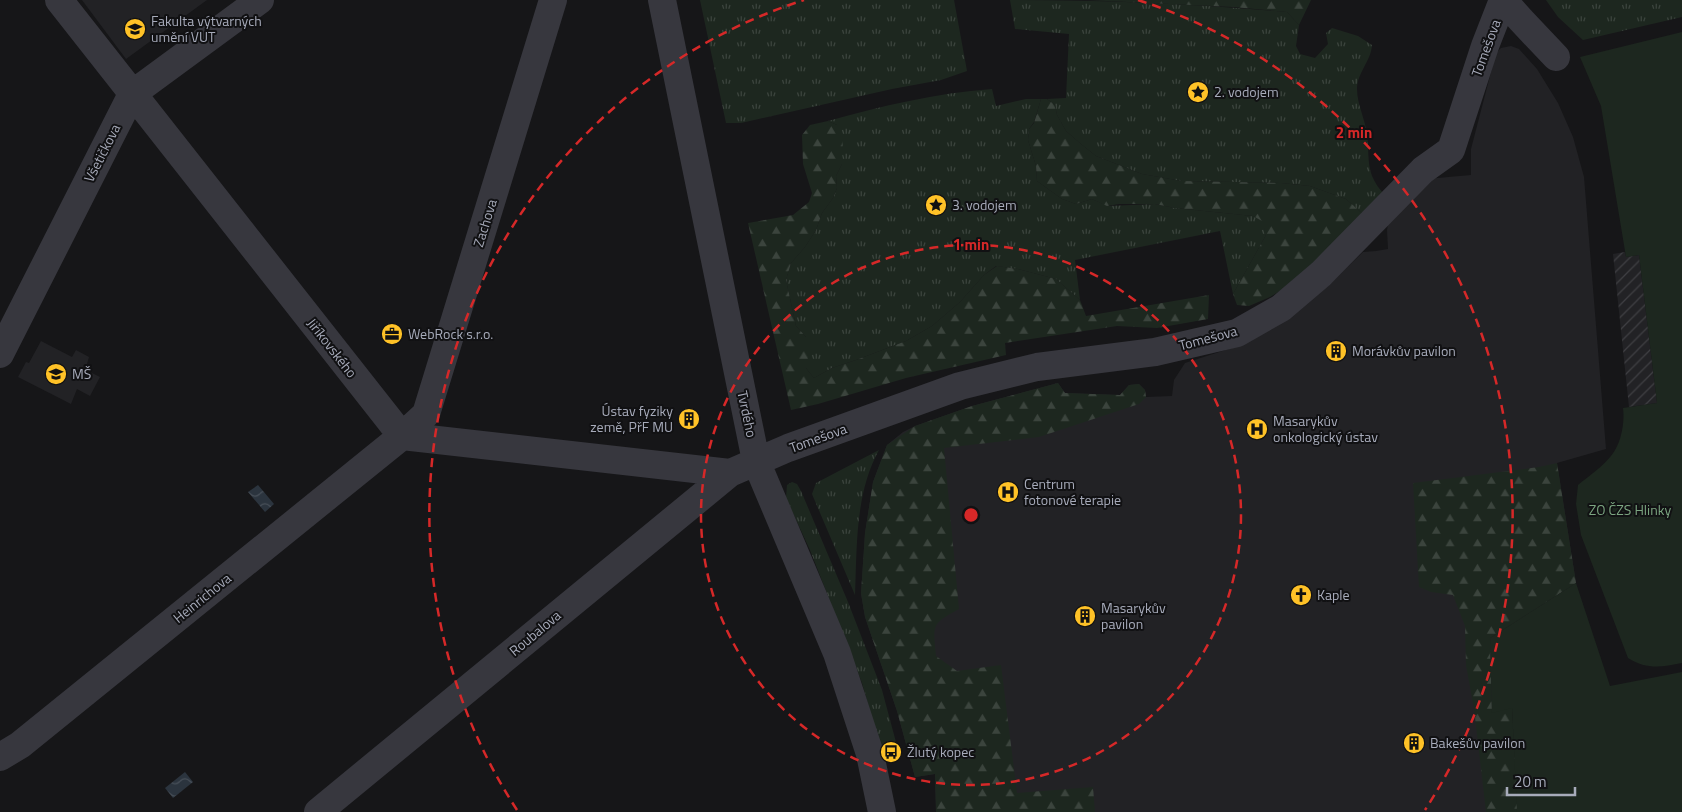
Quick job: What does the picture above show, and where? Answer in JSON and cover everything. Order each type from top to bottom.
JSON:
[{"type":"street","name":"Jiříkovského","points":[[59,0],[402,436]]},
{"type":"street","name":"Všetičkova","points":[[0,354],[132,94],[260,0]]},
{"type":"street","name":"Zachova","points":[[402,436],[426,414],[553,0]]},
{"type":"street","name":"Tvrdého","points":[[662,0],[756,461],[837,653],[870,754],[882,812]]},
{"type":"street","name":"Tomešova","points":[[756,461],[960,386],[1037,367],[1155,352],[1237,333],[1281,308],[1321,274],[1423,170],[1451,150],[1485,46],[1503,0],[1556,57]]},
{"type":"street","points":[[402,436],[730,473]]},
{"type":"street","name":"Heinrichova","points":[[0,757],[20,745],[402,436]]},
{"type":"street","name":"Roubalova","points":[[318,812],[730,473],[756,461]]},
{"type":"shaded area","name":"Fakulta výtvarných umění VUT","points":[[82,0],[207,0],[126,59]]},
{"type":"shaded area","name":"Masarykův onkologický ústav","points":[[1511,46],[1519,49],[1537,69],[1558,103],[1573,137],[1584,177],[1606,449],[1557,463],[1576,583],[1490,638],[1518,812],[936,812],[935,774],[915,777],[897,711],[865,617],[861,594],[865,533],[873,482],[887,445],[903,432],[915,426],[972,406],[1058,383],[1065,393],[1120,395],[1129,385],[1139,384],[1145,390],[1146,397],[1172,396],[1174,380],[1185,363],[1238,346],[1328,286],[1363,252],[1388,249],[1387,230],[1389,220],[1426,179],[1471,175],[1471,149],[1496,53],[1501,48]]},
{"type":"shaded area","points":[[1625,252],[1626,257],[1639,255],[1657,403],[1629,407],[1613,254]]},
{"type":"shaded area","name":"MŠ","points":[[41,341],[72,357],[76,350],[89,357],[87,364],[90,367],[88,371],[100,377],[90,396],[77,389],[71,404],[18,377],[26,362],[29,363]]},
{"type":"green space","points":[[700,0],[954,0],[967,71],[941,80],[892,89],[741,123],[726,123]]},
{"type":"green space","points":[[1010,0],[1148,3],[1287,12],[1299,25],[1296,46],[1300,54],[1315,58],[1328,44],[1326,33],[1332,28],[1358,36],[1372,45],[1359,78],[1357,95],[1367,134],[1370,171],[1376,184],[1385,195],[1364,215],[1346,199],[1310,186],[1281,183],[1182,181],[1142,174],[1096,156],[1066,131],[1057,115],[1055,105],[1047,99],[1066,98],[1069,34],[1015,29]]},
{"type":"green space","points":[[1086,0],[1311,0],[1299,25],[1287,12],[1233,7]]},
{"type":"green space","points":[[1546,0],[1682,0],[1682,17],[1583,40],[1558,17]]},
{"type":"green space","name":"ZO ČZS Hlinky","points":[[1682,32],[1682,663],[1668,666],[1648,666],[1628,658],[1581,535],[1576,504],[1578,485],[1604,464],[1617,446],[1623,427],[1623,408],[1657,403],[1639,255],[1626,257],[1601,106],[1580,57]]},
{"type":"green space","points":[[992,89],[996,106],[1026,99],[1041,99],[1034,122],[1029,129],[1028,140],[1036,166],[1037,181],[1062,199],[1076,204],[1092,199],[1108,206],[1155,204],[1175,208],[1253,216],[1263,221],[1266,235],[1233,294],[1220,231],[1075,260],[1080,300],[1056,279],[1018,269],[996,266],[984,275],[960,302],[932,326],[906,341],[832,368],[814,378],[805,367],[806,337],[796,326],[786,280],[791,263],[816,230],[822,213],[833,198],[837,188],[836,176],[842,164],[837,125],[828,121],[909,101]]},
{"type":"green space","points":[[1041,99],[1047,99],[1055,105],[1057,115],[1066,131],[1096,156],[1142,174],[1182,181],[1281,183],[1310,186],[1346,199],[1364,215],[1293,283],[1270,297],[1249,306],[1237,305],[1233,294],[1266,235],[1262,221],[1253,216],[1175,208],[1155,204],[1107,206],[1092,199],[1076,204],[1062,199],[1037,181],[1036,166],[1028,140],[1029,129],[1034,123]]},
{"type":"green space","points":[[828,121],[837,125],[843,136],[842,164],[836,176],[837,188],[833,198],[822,213],[816,230],[791,263],[786,280],[796,326],[806,337],[811,350],[805,367],[814,378],[832,368],[906,341],[932,326],[960,302],[984,275],[997,266],[1018,269],[1056,279],[1080,300],[1086,316],[1209,295],[1208,319],[1157,328],[1117,326],[1005,343],[1006,355],[906,378],[791,410],[748,223],[793,215],[809,202],[812,193],[803,164],[802,135],[810,125]]},
{"type":"green space","points":[[1058,383],[1065,393],[1120,395],[1129,385],[1139,384],[1145,390],[1146,397],[1139,404],[1039,437],[944,448],[959,609],[943,618],[936,626],[935,646],[936,656],[957,671],[1001,665],[1017,793],[1093,787],[1095,812],[936,812],[935,774],[915,777],[897,711],[865,617],[861,593],[865,533],[873,482],[887,445],[915,426],[972,406]]},
{"type":"green space","points":[[879,450],[865,484],[861,502],[857,539],[855,595],[812,494],[816,483]]},
{"type":"green space","points":[[1557,463],[1576,583],[1490,638],[1492,712],[1512,707],[1518,812],[1486,812],[1474,709],[1466,665],[1465,626],[1453,595],[1431,592],[1419,587],[1413,483]]},
{"type":"green space","points":[[792,482],[797,484],[801,491],[848,602],[882,690],[897,751],[887,753],[879,743],[862,683],[810,550],[786,498],[787,485]]},
{"type":"green space","points":[[1576,583],[1610,686],[1682,672],[1682,812],[1517,812],[1512,708],[1492,713],[1490,638]]},
{"type":"water","points":[[258,485],[274,504],[265,512],[248,492]]},
{"type":"water","points":[[185,772],[193,782],[173,798],[165,788]]},
{"type":"place","name":"Fakulta výtvarných umění VUT","points":[[135,29]]},
{"type":"place","name":"2. vodojem","points":[[1198,92]]},
{"type":"place","name":"3. vodojem","points":[[936,205]]},
{"type":"place","name":"WebRock s.r.o.","points":[[392,334]]},
{"type":"place","name":"Morávkův pavilon","points":[[1336,351]]},
{"type":"place","name":"MŠ","points":[[56,374]]},
{"type":"place","name":"Ústav fyziky země, PřF MU","points":[[689,419]]},
{"type":"place","name":"Masarykův onkologický ústav","points":[[1257,429]]},
{"type":"place","name":"Centrum fotonové terapie","points":[[1008,492]]},
{"type":"place","name":"Kaple","points":[[1301,595]]},
{"type":"place","name":"Masarykův pavilon","points":[[1085,616]]},
{"type":"place","name":"Bakešův pavilon","points":[[1414,743]]},
{"type":"place","name":"Žlutý kopec","points":[[891,752]]}]
